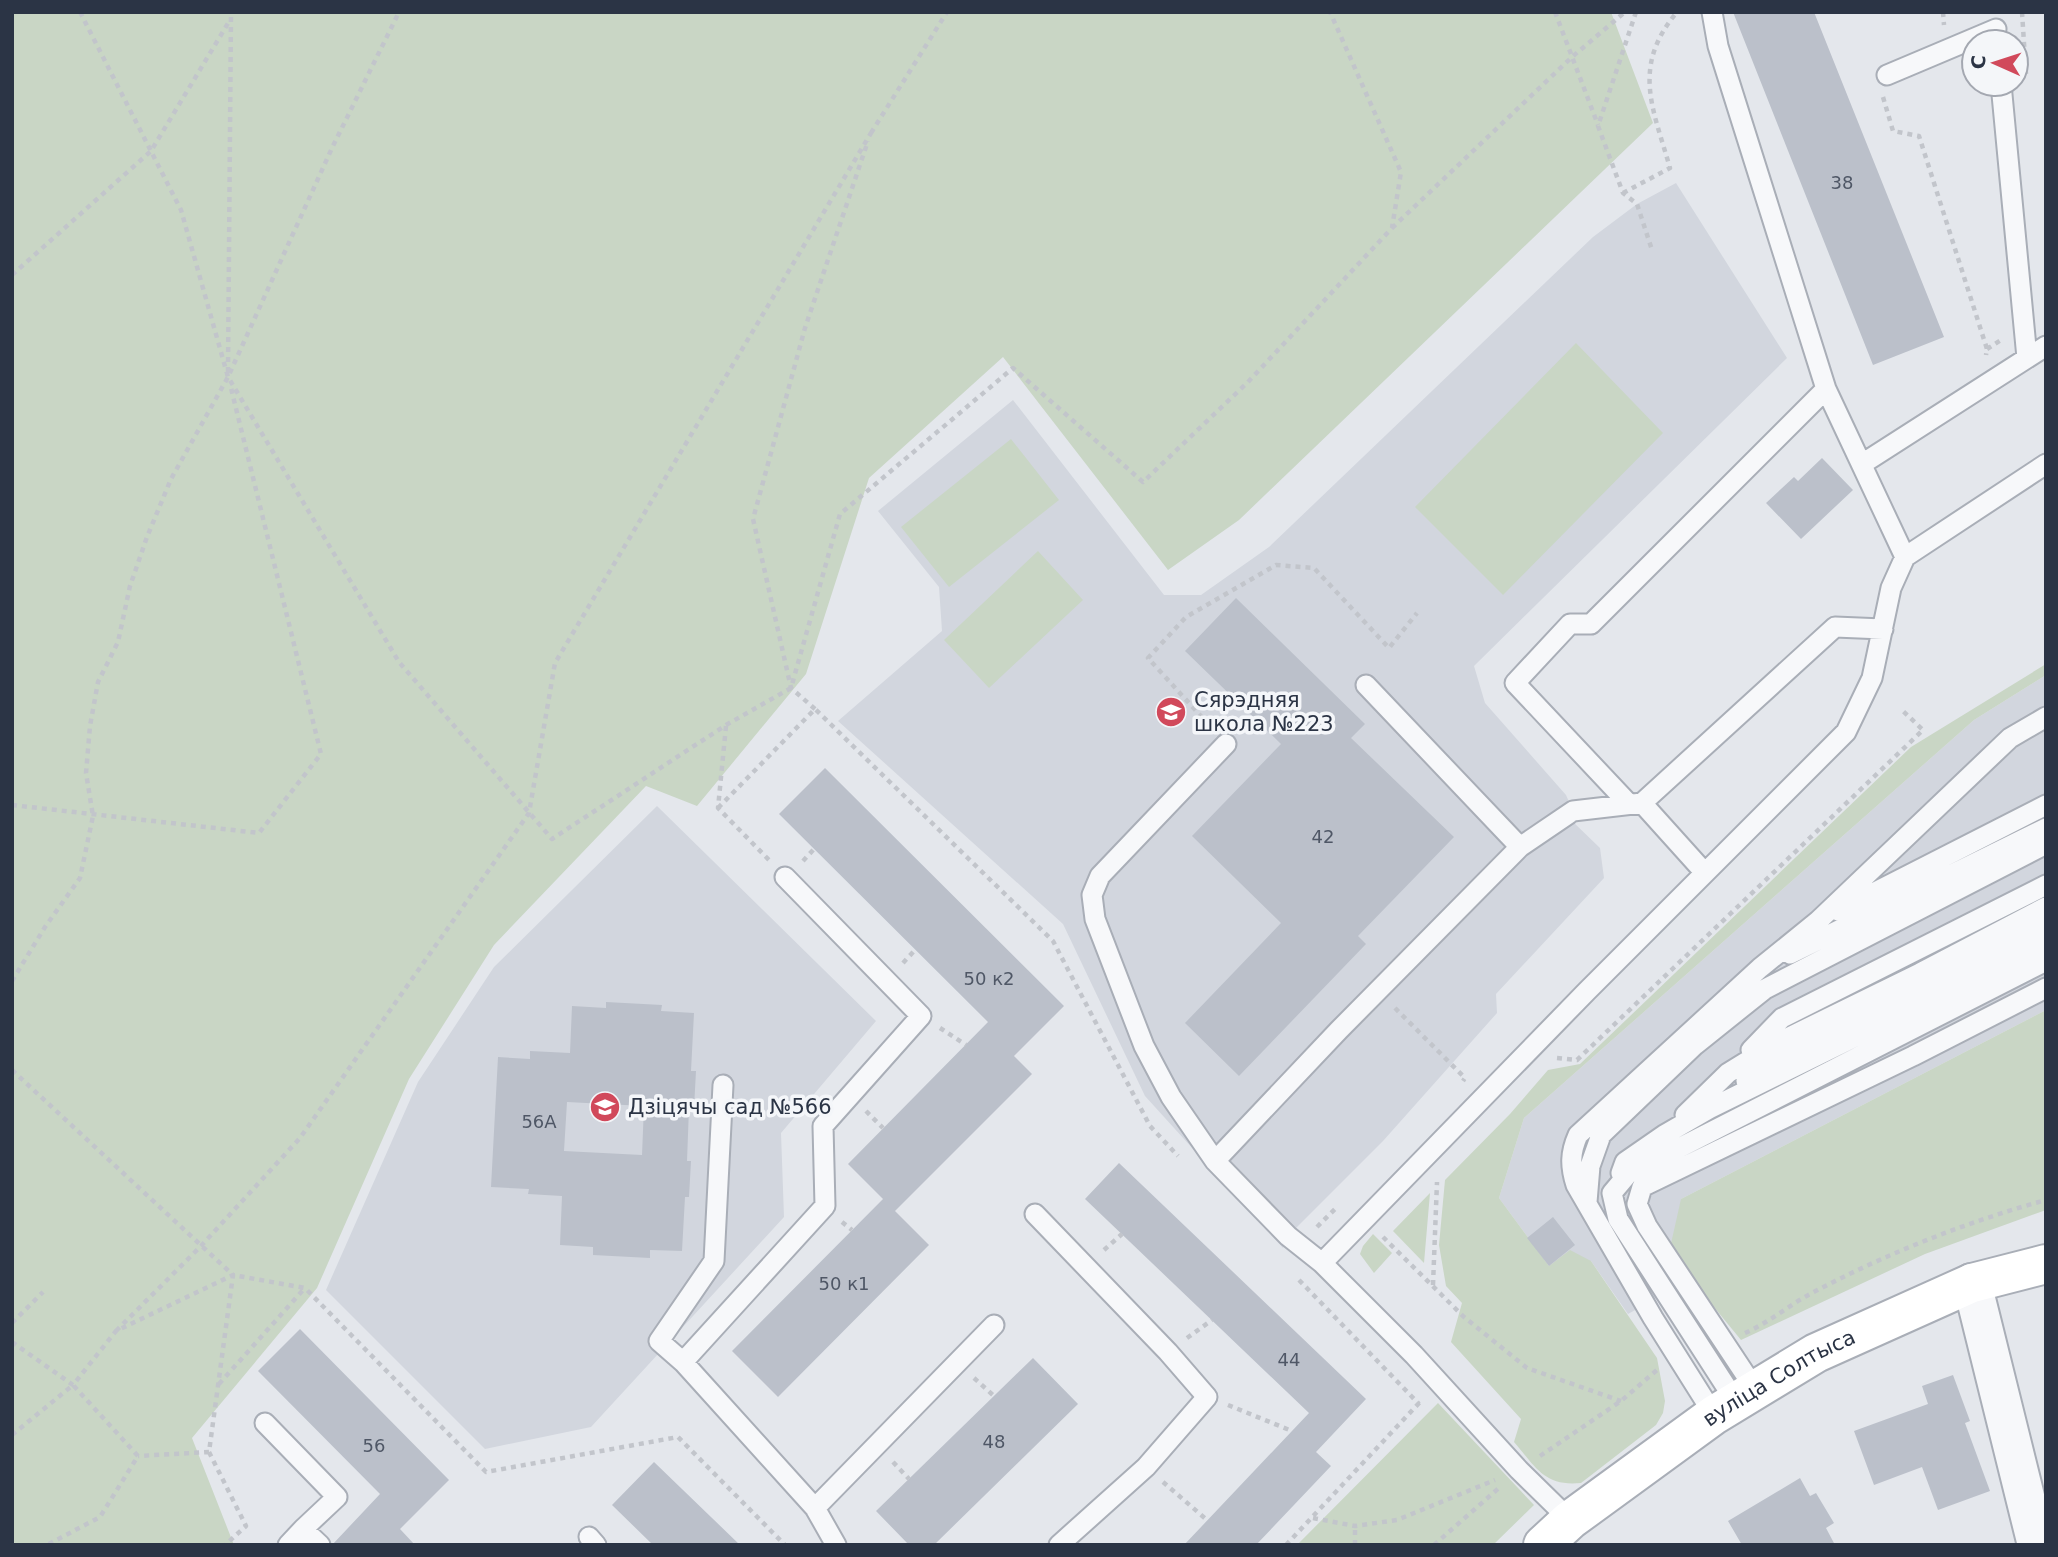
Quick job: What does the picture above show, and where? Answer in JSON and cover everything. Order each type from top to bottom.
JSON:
[{"type":"main road","name":"вуліца Солтыса","points":[[1556,1532],[1735,1402],[1816,1353],[1972,1283],[2046,1264]]},
{"type":"street","points":[[1972,1283],[2037,1545]]},
{"type":"lane","points":[[1712,12],[1718,46],[1825,389],[1905,557]]},
{"type":"lane","points":[[1883,80],[1960,45]]},
{"type":"lane","points":[[2002,98],[2027,358]]},
{"type":"lane","points":[[1862,464],[2046,346]]},
{"type":"lane","points":[[1705,873],[1515,683],[1570,624],[1591,624],[1825,389]]},
{"type":"lane","points":[[1322,1263],[1846,732],[1872,678],[1891,588],[1905,557],[2046,464]]},
{"type":"lane","points":[[1215,1161],[1339,1030],[1520,848],[1573,811],[1635,803],[1835,627],[1883,629]]},
{"type":"lane","points":[[1366,685],[1520,848]]},
{"type":"lane","points":[[1735,1402],[1653,1318],[1576,1185],[1571,1169],[1571,1151],[1578,1135],[1760,968],[1818,921],[2010,738],[2046,717]]},
{"type":"lane","points":[[1226,744],[1100,876],[1092,895],[1095,919],[1144,1046],[1171,1097],[1215,1161],[1414,1355],[1519,1470],[1556,1532]]},
{"type":"lane","points":[[1818,921],[2046,805]]},
{"type":"lane","points":[[1760,968],[2046,828]]},
{"type":"lane","points":[[1587,1202],[1590,1166],[1601,1135],[1695,1045],[1765,989],[2046,844]]},
{"type":"lane","points":[[683,1362],[825,1206],[823,1126],[921,1016],[785,877]]},
{"type":"lane","points":[[1664,1135],[1782,1018],[2046,885]]},
{"type":"lane","points":[[1728,1073],[1774,1044],[1920,973],[2046,907]]},
{"type":"lane","points":[[1709,1109],[1772,1062],[2046,925]]},
{"type":"lane","points":[[1735,1402],[1618,1219],[1612,1193],[1625,1163],[1664,1135],[1709,1109],[2046,943]]},
{"type":"lane","points":[[1612,1193],[1628,1174],[2046,961]]},
{"type":"lane","points":[[1735,1402],[1637,1204],[1642,1187],[1913,1056],[2046,988]]},
{"type":"lane","points":[[723,1085],[714,1261],[659,1341],[683,1362],[815,1508],[836,1545]]},
{"type":"lane","points":[[1035,1214],[1168,1352],[1207,1397],[1146,1467],[1059,1545]]},
{"type":"lane","points":[[815,1508],[995,1325]]},
{"type":"lane","points":[[265,1423],[337,1497],[288,1545]]},
{"type":"lane","points":[[303,1529],[320,1545]]},
{"type":"path","points":[[12,806],[259,833],[321,754],[228,377],[181,210],[80,12]]},
{"type":"path","points":[[12,981],[80,878],[93,816],[86,773],[90,726],[98,682],[118,642],[130,586],[146,537],[171,479],[228,377],[332,148],[399,12]]},
{"type":"path","points":[[12,1435],[73,1385],[116,1331],[201,1246],[300,1138],[529,813],[555,663],[871,133],[947,12]]},
{"type":"path","points":[[1330,12],[1401,172],[1392,228]]},
{"type":"path","points":[[1555,12],[1623,193],[1637,204],[1652,250]]},
{"type":"path","points":[[232,15],[228,377],[399,662],[552,839],[726,725],[791,688],[840,514],[1013,368],[1143,482],[1248,382],[1392,228],[1572,57],[1625,12]]},
{"type":"path","points":[[1598,126],[1636,12]]},
{"type":"path","points":[[1623,193],[1670,168],[1648,92],[1650,63],[1664,27],[1677,12]]},
{"type":"path","points":[[1943,12],[1945,32]]},
{"type":"path","points":[[12,275],[151,151],[232,15]]},
{"type":"path","points":[[1883,80],[1893,131],[1919,136],[1987,349],[1986,359]]},
{"type":"path","points":[[871,133],[805,328],[753,519],[791,688],[816,709],[1053,941],[1150,1126],[1187,1165]]},
{"type":"path","points":[[1226,744],[1148,658],[1186,617],[1276,565],[1314,568],[1389,648],[1417,613]]},
{"type":"path","points":[[718,808],[816,709]]},
{"type":"path","points":[[1551,1057],[1577,1060],[1923,730],[1903,711]]},
{"type":"path","points":[[726,725],[718,808],[785,877]]},
{"type":"path","points":[[1378,992],[1465,1078],[1456,1087]]},
{"type":"path","points":[[12,1070],[233,1275],[305,1288],[486,1472],[678,1437],[785,1545]]},
{"type":"path","points":[[1428,1184],[1437,1174],[1433,1286]]},
{"type":"path","points":[[1419,1404],[1282,1262],[1345,1199],[1464,1317],[1527,1368],[1620,1401]]},
{"type":"path","points":[[116,1331],[233,1275]]},
{"type":"path","points":[[225,1545],[246,1526],[209,1451],[233,1275]]},
{"type":"path","points":[[218,1386],[305,1288]]},
{"type":"path","points":[[12,1323],[43,1292]]},
{"type":"path","points":[[12,1342],[73,1385],[138,1456]]},
{"type":"path","points":[[1286,1545],[1438,1382]]},
{"type":"path","points":[[1207,1397],[1292,1431]]},
{"type":"path","points":[[138,1456],[209,1451]]},
{"type":"path","points":[[47,1545],[100,1517],[138,1456]]},
{"type":"path","points":[[1146,1467],[1207,1520]]},
{"type":"path","points":[[1434,1545],[1519,1470]]},
{"type":"path","points":[[1354,1545],[1355,1526]]},
{"type":"shaded area","name":"Сярэдняя школа №223","points":[[1676,183],[1787,358],[1474,666],[1485,703],[1566,795],[1573,811],[1571,820],[1600,848],[1604,878],[1496,994],[1497,1013],[1383,1141],[1288,1236],[1283,1248],[1145,1096],[1063,924],[838,721],[942,631],[939,587],[878,511],[1013,400],[1164,595],[1201,595],[1269,547],[1593,237],[1637,204]]},
{"type":"shaded area","points":[[2046,675],[2046,1010],[1681,1199],[1691,1279],[1628,1314],[1591,1261],[1549,1266],[1499,1198],[1524,1118],[1974,720]]},
{"type":"shaded area","name":"Дзіцячы сад №566","points":[[657,806],[876,1021],[781,1133],[784,1217],[591,1427],[485,1449],[326,1290],[418,1082],[494,967]]},
{"type":"green space","points":[[12,12],[1611,12],[1653,123],[1239,520],[1168,570],[1003,357],[869,478],[806,674],[697,806],[646,786],[494,945],[409,1079],[317,1288],[192,1438],[234,1545],[12,1545]]},
{"type":"green space","points":[[1576,343],[1663,433],[1503,595],[1415,507]]},
{"type":"green space","points":[[1011,439],[1059,500],[949,587],[901,527]]},
{"type":"green space","points":[[1038,551],[1083,600],[989,688],[944,640]]},
{"type":"green space","points":[[2046,664],[2046,675],[1974,720],[1524,1118],[1499,1198],[1549,1266],[1570,1250],[1591,1261],[1657,1358],[1665,1401],[1663,1413],[1656,1425],[1581,1483],[1558,1482],[1549,1478],[1535,1467],[1514,1442],[1521,1419],[1451,1342],[1462,1303],[1446,1286],[1439,1245],[1445,1180],[1510,1114],[1548,1070],[1580,1064],[1911,747]]},
{"type":"green space","points":[[2046,1010],[2046,1210],[1925,1254],[1741,1340],[1691,1279],[1670,1248],[1681,1199]]},
{"type":"green space","points":[[1430,1193],[1424,1263],[1393,1231]]},
{"type":"green space","points":[[1373,1234],[1392,1253],[1374,1273],[1360,1254]]},
{"type":"green space","points":[[1438,1403],[1534,1505],[1493,1545],[1297,1545]]},
{"type":"building","points":[[1733,12],[1814,12],[1944,337],[1873,365]]},
{"type":"building","points":[[1822,458],[1853,490],[1801,539],[1766,503],[1794,477],[1798,481]]},
{"type":"building","points":[[1236,598],[1365,724],[1351,738],[1454,837],[1358,936],[1366,944],[1239,1076],[1185,1023],[1281,923],[1192,836],[1281,744],[1185,651]]},
{"type":"building","points":[[825,768],[1064,1006],[1014,1056],[1032,1074],[895,1211],[848,1164],[988,1022],[779,814]]},
{"type":"building","points":[[606,1002],[662,1005],[661,1011],[694,1013],[691,1071],[696,1071],[694,1108],[689,1108],[687,1161],[691,1161],[689,1197],[685,1197],[682,1251],[650,1250],[650,1258],[593,1255],[593,1247],[560,1245],[562,1196],[528,1194],[529,1189],[491,1187],[498,1057],[530,1059],[530,1051],[570,1053],[572,1006],[606,1008]],"holes":[[[567,1102],[644,1106],[642,1155],[564,1151]]]},
{"type":"building","points":[[1119,1163],[1366,1399],[1316,1452],[1331,1466],[1256,1545],[1184,1545],[1309,1413],[1085,1199]]},
{"type":"building","points":[[883,1199],[929,1245],[778,1397],[732,1351]]},
{"type":"building","points":[[1553,1217],[1575,1245],[1549,1266],[1527,1238]]},
{"type":"building","points":[[300,1329],[449,1480],[400,1529],[415,1545],[332,1545],[380,1494],[258,1371]]},
{"type":"building","points":[[1033,1358],[1078,1404],[934,1545],[909,1545],[876,1511]]},
{"type":"building","points":[[1953,1375],[1970,1421],[1965,1423],[1990,1491],[1938,1510],[1922,1467],[1874,1485],[1854,1431],[1928,1404],[1922,1386]]},
{"type":"building","points":[[654,1462],[740,1545],[653,1545],[612,1505]]},
{"type":"building","points":[[1800,1478],[1810,1496],[1816,1493],[1834,1523],[1826,1528],[1835,1545],[1742,1545],[1728,1521]]},
{"type":"place","name":"Сярэдняя школа №223","points":[[1171,712]]},
{"type":"place","name":"Дзіцячы сад №566","points":[[605,1107]]}]
